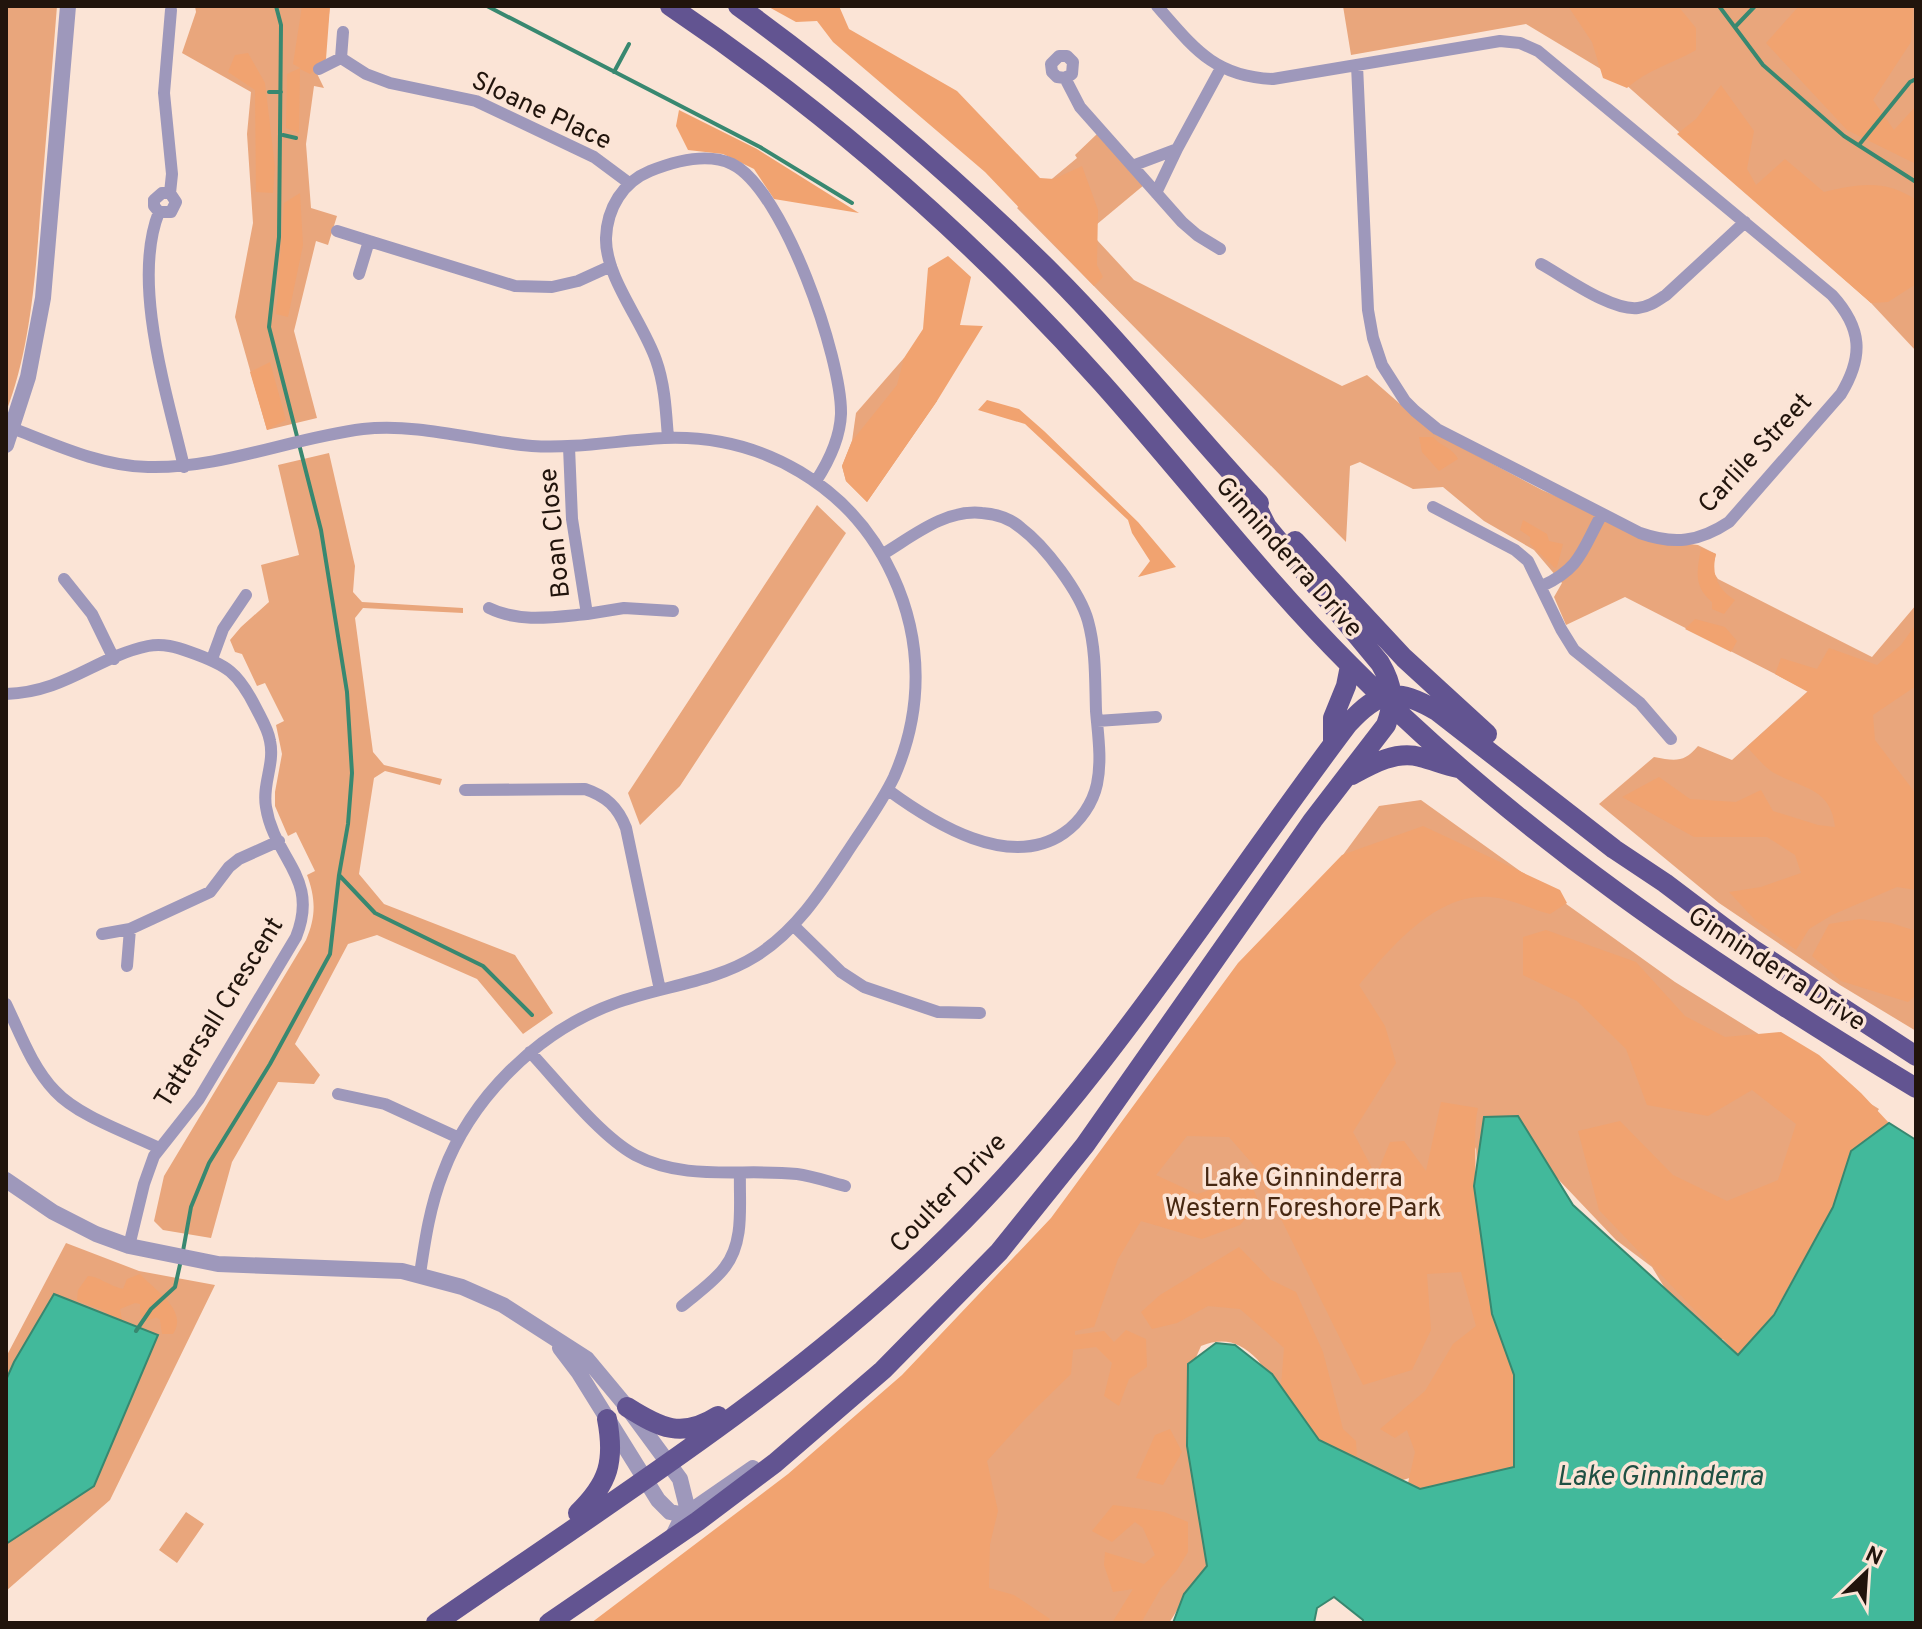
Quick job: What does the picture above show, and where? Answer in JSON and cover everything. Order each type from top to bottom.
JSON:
[{"type":"main road","name":"Ginninderra Drive","points":[[670,6],[807,105],[909,190],[972,248],[1103,384],[1281,595],[1350,666],[1393,699],[1460,768],[1632,905],[1725,970],[1916,1088]]},
{"type":"main road","name":"Ginninderra Drive","points":[[738,6],[878,113],[1053,274],[1250,493],[1415,668],[1477,726],[1665,883],[1751,948],[1916,1056]]},
{"type":"main road","points":[[549,1623],[775,1463],[883,1370],[999,1252],[1085,1145],[1313,820],[1386,725],[1393,699],[1388,678],[1380,663],[1267,527],[1250,493]]},
{"type":"main road","points":[[1333,744],[1333,718],[1346,686],[1350,666]]},
{"type":"main road","name":"Ginninderra Drive","points":[[1393,699],[1437,711],[1614,849],[1665,883]]},
{"type":"main road","name":"Coulter Drive","points":[[436,1623],[764,1396],[872,1307],[948,1236],[1018,1161],[1088,1077],[1333,744],[1366,705],[1393,699]]},
{"type":"main road","points":[[1345,779],[1374,763],[1403,755],[1460,768]]},
{"type":"main road","points":[[627,1407],[656,1425],[678,1430],[696,1428],[744,1399],[764,1396]]},
{"type":"main road","points":[[555,1541],[575,1515],[595,1497],[606,1478],[612,1455],[607,1419]]},
{"type":"street","points":[[6,445],[33,357],[43,298],[68,6]]},
{"type":"street","name":"Carlile Street","points":[[1157,6],[1192,46],[1221,68],[1241,76],[1273,79],[1500,41],[1520,43],[1538,51],[1832,295],[1846,310],[1854,328],[1857,347],[1851,377],[1841,394],[1736,514],[1711,534],[1681,542],[1660,540],[1640,533],[1437,429],[1405,401],[1388,378],[1373,338],[1368,310],[1357,65]]},
{"type":"street","points":[[171,10],[164,93],[172,174],[170,193],[162,193],[155,198],[154,206],[159,212],[151,236],[148,298],[184,467]]},
{"type":"street","points":[[319,69],[341,58],[343,32]]},
{"type":"street","name":"Sloane Place","points":[[341,58],[366,74],[390,83],[476,101],[594,157],[629,183]]},
{"type":"street","points":[[1156,193],[1221,68]]},
{"type":"street","points":[[1065,78],[1080,107],[1156,193],[1189,229],[1220,249]]},
{"type":"street","points":[[1132,166],[1177,149]]},
{"type":"street","points":[[668,438],[663,387],[656,360],[611,266],[606,240],[609,218],[618,197],[629,183],[653,170],[692,159],[713,159],[732,164],[749,175],[762,191],[798,259],[817,307],[840,395],[841,417],[837,440],[816,481]]},
{"type":"street","points":[[1541,264],[1609,302],[1637,308],[1653,304],[1666,295],[1745,222]]},
{"type":"street","points":[[337,231],[515,286],[552,287],[578,281],[611,266]]},
{"type":"street","points":[[359,274],[369,241]]},
{"type":"street","points":[[12,428],[92,458],[128,466],[184,467],[296,442],[383,428],[422,429],[530,446],[569,447],[668,438],[718,441],[756,450],[816,481],[853,513],[883,554],[910,621],[917,682],[910,731],[888,790],[817,897],[794,926],[756,956],[730,970],[611,1004],[578,1020],[530,1052],[491,1092],[459,1138],[444,1170],[432,1204],[420,1274]]},
{"type":"street","name":"Boan Close","points":[[569,447],[572,519],[587,614]]},
{"type":"street","points":[[1433,507],[1515,550],[1528,561],[1574,650],[1640,703],[1671,739]]},
{"type":"street","points":[[883,554],[933,524],[954,516],[985,513],[1004,518],[1022,528],[1073,590],[1084,611],[1093,648],[1099,762],[1094,793],[1078,821],[1054,840],[1026,847],[971,838],[929,818],[888,790]]},
{"type":"street","points":[[1542,586],[1569,571],[1602,514]]},
{"type":"street","points":[[64,579],[92,614],[114,659]]},
{"type":"street","points":[[212,659],[223,629],[246,595]]},
{"type":"street","name":"Boan Close","points":[[489,608],[518,618],[587,614],[624,608],[673,611]]},
{"type":"street","name":"Tattersall Crescent","points":[[6,694],[52,688],[152,645],[170,645],[212,659],[230,669],[243,682],[270,736],[273,754],[265,803],[268,818],[304,895],[303,920],[296,937],[199,1099],[159,1148],[144,1184],[129,1246]]},
{"type":"street","points":[[1097,721],[1156,717]]},
{"type":"street","points":[[465,790],[585,789],[601,795],[614,805],[626,828],[660,990]]},
{"type":"street","points":[[102,934],[130,929],[210,892],[239,859],[279,841]]},
{"type":"street","points":[[794,926],[841,972],[864,987],[938,1012],[980,1013]]},
{"type":"street","points":[[127,966],[130,929]]},
{"type":"street","points":[[6,1004],[41,1074],[55,1091],[81,1110],[159,1148]]},
{"type":"street","points":[[530,1052],[602,1129],[635,1155],[660,1166],[687,1172],[798,1174],[845,1186]]},
{"type":"street","points":[[338,1094],[385,1104],[459,1138]]},
{"type":"street","points":[[682,1306],[726,1266],[734,1251],[739,1227],[740,1174]]},
{"type":"street","points":[[6,1180],[53,1212],[96,1234],[129,1246],[206,1262],[367,1268],[420,1274],[462,1287],[503,1305],[587,1359],[680,1479],[687,1507],[672,1538]]},
{"type":"street","points":[[554,1340],[579,1373],[644,1480],[670,1512],[685,1515],[755,1466],[775,1463]]},
{"type":"green space","points":[[6,6],[57,6],[31,308],[21,362],[6,412]]},
{"type":"green space","points":[[195,6],[330,6],[326,41],[309,57],[324,88],[314,86],[306,144],[311,208],[337,216],[328,245],[316,241],[294,331],[317,418],[267,430],[235,317],[253,223],[247,134],[251,92],[182,53],[196,12]]},
{"type":"green space","points":[[302,6],[330,6],[326,59],[310,74],[300,69],[299,133],[286,128],[287,74],[300,68],[293,64]]},
{"type":"green space","points":[[767,6],[839,6],[849,29],[957,91],[1040,178],[1054,179],[1082,166],[1098,210],[1097,265],[1103,277],[1094,286],[985,172],[833,42],[817,21],[796,22]]},
{"type":"green space","points":[[1343,6],[1916,6],[1916,351],[1871,303],[1624,83],[1526,24],[1351,55]]},
{"type":"green space","points":[[1568,6],[1678,6],[1696,28],[1696,50],[1652,71],[1627,88],[1603,78],[1592,42]]},
{"type":"green space","points":[[1799,6],[1913,6],[1911,42],[1873,100],[1894,130],[1916,106],[1916,164],[1847,130],[1766,43]]},
{"type":"green space","points":[[248,53],[265,83],[275,167],[273,193],[256,192],[255,90],[228,72],[235,55]]},
{"type":"green space","points":[[1721,85],[1754,131],[1747,169],[1756,185],[1785,159],[1824,192],[1872,185],[1905,193],[1916,200],[1916,284],[1888,302],[1871,303],[1677,134],[1696,119]]},
{"type":"green space","points":[[679,110],[757,149],[859,213],[774,199],[754,169],[723,154],[688,150],[676,126]]},
{"type":"green space","points":[[1097,134],[1144,185],[1096,225],[1097,240],[1134,280],[1342,386],[1367,375],[1446,439],[1542,490],[1657,540],[1698,545],[1716,554],[1712,570],[1718,579],[1872,657],[1916,605],[1916,1031],[1840,985],[1719,903],[1599,804],[1654,757],[1679,759],[1698,746],[1732,760],[1808,691],[1625,597],[1566,625],[1554,597],[1562,583],[1534,550],[1484,521],[1443,487],[1413,489],[1360,462],[1350,466],[1346,542],[1017,208],[1077,158],[1075,155]]},
{"type":"green space","points":[[300,193],[303,245],[288,317],[276,314],[284,203]]},
{"type":"green space","points":[[948,256],[971,277],[960,325],[983,326],[937,401],[867,502],[846,481],[842,466],[852,441],[897,385],[904,358],[923,329],[928,268]]},
{"type":"green space","points":[[904,358],[937,401],[867,502],[846,481],[842,466],[852,441],[856,413]]},
{"type":"green space","points":[[270,362],[286,420],[267,430],[250,372]]},
{"type":"green space","points":[[987,400],[1019,409],[1044,431],[1138,522],[1176,567],[1138,577],[1150,561],[1132,533],[1128,520],[1025,424],[978,410]]},
{"type":"green space","points":[[1419,437],[1433,437],[1458,459],[1439,471],[1422,452]]},
{"type":"green space","points":[[329,453],[355,566],[353,592],[362,602],[463,608],[463,613],[363,608],[355,618],[373,752],[384,765],[442,779],[440,785],[385,771],[374,778],[359,874],[384,904],[515,955],[553,1013],[523,1034],[477,979],[377,935],[348,944],[295,1044],[320,1075],[314,1084],[278,1082],[232,1162],[211,1238],[163,1230],[154,1221],[164,1176],[306,940],[312,924],[313,900],[307,875],[315,871],[296,832],[288,836],[275,806],[282,754],[276,725],[284,721],[265,683],[257,686],[242,654],[235,652],[230,640],[269,602],[261,565],[299,555],[278,465]]},
{"type":"green space","points":[[817,505],[846,533],[680,786],[640,825],[628,793]]},
{"type":"green space","points":[[1523,520],[1547,534],[1549,541],[1563,544],[1557,567],[1530,544],[1530,537],[1520,530]]},
{"type":"green space","points":[[1701,548],[1716,554],[1714,568],[1717,580],[1735,600],[1724,614],[1712,609],[1712,602],[1699,584]]},
{"type":"green space","points":[[1695,619],[1725,627],[1737,641],[1731,652],[1685,629]]},
{"type":"green space","points":[[1916,624],[1916,686],[1873,715],[1875,740],[1916,794],[1916,890],[1897,887],[1832,915],[1809,929],[1796,950],[1755,920],[1729,892],[1761,887],[1801,873],[1795,855],[1767,837],[1694,837],[1622,797],[1659,777],[1690,799],[1736,802],[1761,790],[1773,811],[1835,827],[1828,804],[1822,797],[1774,773],[1747,747],[1808,692],[1775,674],[1781,658],[1817,669],[1829,648],[1877,665],[1901,645]]},
{"type":"green space","name":"Lake Ginninderra Western Foreshore Park","points":[[1421,800],[1675,982],[1879,1109],[1726,1339],[1718,1339],[1677,1308],[1652,1267],[1616,1240],[1557,1178],[1532,1145],[1481,1139],[1477,1166],[1476,1147],[1468,1166],[1493,1337],[1426,1473],[1393,1483],[1330,1460],[1251,1353],[1238,1345],[1224,1342],[1201,1346],[1194,1362],[1211,1565],[1197,1579],[1169,1623],[624,1623],[888,1424],[1309,901],[1379,806]]},
{"type":"green space","points":[[1423,826],[1560,890],[1567,903],[1550,914],[1490,897],[1470,898],[1451,904],[1433,913],[1400,940],[1359,985],[1385,1026],[1396,1063],[1353,1132],[1376,1176],[1390,1142],[1404,1141],[1426,1171],[1441,1102],[1478,1108],[1474,1186],[1492,1314],[1514,1375],[1514,1467],[1420,1489],[1408,1483],[1415,1452],[1407,1430],[1395,1438],[1380,1429],[1425,1391],[1453,1344],[1476,1326],[1461,1272],[1427,1274],[1431,1330],[1412,1370],[1363,1385],[1256,1168],[1229,1137],[1187,1136],[1156,1175],[1197,1194],[1229,1184],[1237,1166],[1246,1173],[1259,1202],[1240,1225],[1202,1239],[1141,1221],[1118,1259],[1094,1327],[1075,1331],[1075,1335],[1104,1331],[1114,1342],[1126,1330],[1146,1339],[1147,1367],[1129,1379],[1119,1406],[1104,1396],[1112,1363],[1096,1347],[1073,1350],[1071,1374],[987,1461],[998,1511],[990,1544],[989,1588],[1014,1595],[1050,1619],[1046,1623],[591,1623],[788,1474],[902,1375],[1051,1218],[1238,963],[1342,855]]},
{"type":"green space","points":[[1860,919],[1891,923],[1916,931],[1916,995],[1908,1002],[1841,981],[1812,956],[1829,924]]},
{"type":"green space","points":[[1546,930],[1636,962],[1685,1016],[1725,1037],[1781,1032],[1819,1055],[1889,1123],[1851,1151],[1833,1207],[1773,1315],[1738,1355],[1599,1210],[1578,1131],[1620,1121],[1673,1175],[1727,1201],[1778,1180],[1796,1124],[1752,1090],[1708,1116],[1647,1105],[1626,1049],[1577,1001],[1523,975],[1523,937]]},
{"type":"green space","points":[[66,1243],[139,1271],[215,1285],[110,1500],[6,1591],[6,1357]]},
{"type":"green space","points":[[1239,1247],[1271,1280],[1296,1292],[1323,1352],[1343,1429],[1356,1441],[1357,1459],[1319,1440],[1281,1386],[1284,1348],[1240,1309],[1208,1306],[1177,1323],[1152,1329],[1141,1312],[1160,1295]]},
{"type":"green space","points":[[140,1274],[173,1309],[177,1325],[173,1334],[162,1334],[160,1320],[156,1317],[147,1321],[140,1315],[140,1304],[120,1309],[122,1320],[108,1323],[108,1314],[77,1300],[78,1290],[88,1276],[123,1289],[127,1279]]},
{"type":"green space","points":[[1170,1429],[1182,1452],[1163,1485],[1136,1478],[1155,1435]]},
{"type":"green space","points":[[1113,1505],[1164,1512],[1188,1522],[1188,1552],[1161,1588],[1141,1623],[1112,1623],[1133,1589],[1113,1592],[1104,1565],[1105,1552],[1144,1564],[1155,1555],[1143,1528],[1135,1522],[1112,1542],[1092,1531]]},
{"type":"green space","points":[[186,1512],[204,1524],[177,1563],[159,1550]]},
{"type":"water","name":"Lake Ginninderra","points":[[1518,1116],[1573,1205],[1738,1355],[1774,1315],[1833,1207],[1851,1151],[1889,1123],[1916,1140],[1916,1623],[1363,1623],[1334,1597],[1317,1608],[1314,1623],[1173,1623],[1184,1594],[1207,1566],[1187,1446],[1188,1364],[1216,1343],[1235,1345],[1272,1374],[1319,1440],[1420,1489],[1514,1467],[1514,1375],[1492,1314],[1474,1186],[1484,1117]]},
{"type":"water","points":[[54,1294],[158,1335],[94,1486],[6,1544],[6,1380]]},
{"type":"waterway","points":[[276,6],[281,25],[279,237],[269,327],[321,530],[347,692],[352,773],[348,824],[339,875],[375,913],[483,966],[532,1015]]},
{"type":"waterway","points":[[487,6],[760,147],[852,203]]},
{"type":"waterway","points":[[1719,6],[1763,65],[1844,136],[1916,182]]},
{"type":"waterway","points":[[1735,27],[1755,6]]},
{"type":"waterway","points":[[614,72],[629,44]]},
{"type":"waterway","points":[[1859,145],[1910,82],[1916,79]]},
{"type":"waterway","points":[[269,92],[281,92]]},
{"type":"waterway","points":[[283,135],[296,138]]},
{"type":"waterway","points":[[183,1251],[191,1207],[209,1163],[270,1064],[330,954],[339,875]]},
{"type":"waterway","points":[[136,1331],[151,1309],[175,1287],[181,1260]]}]
